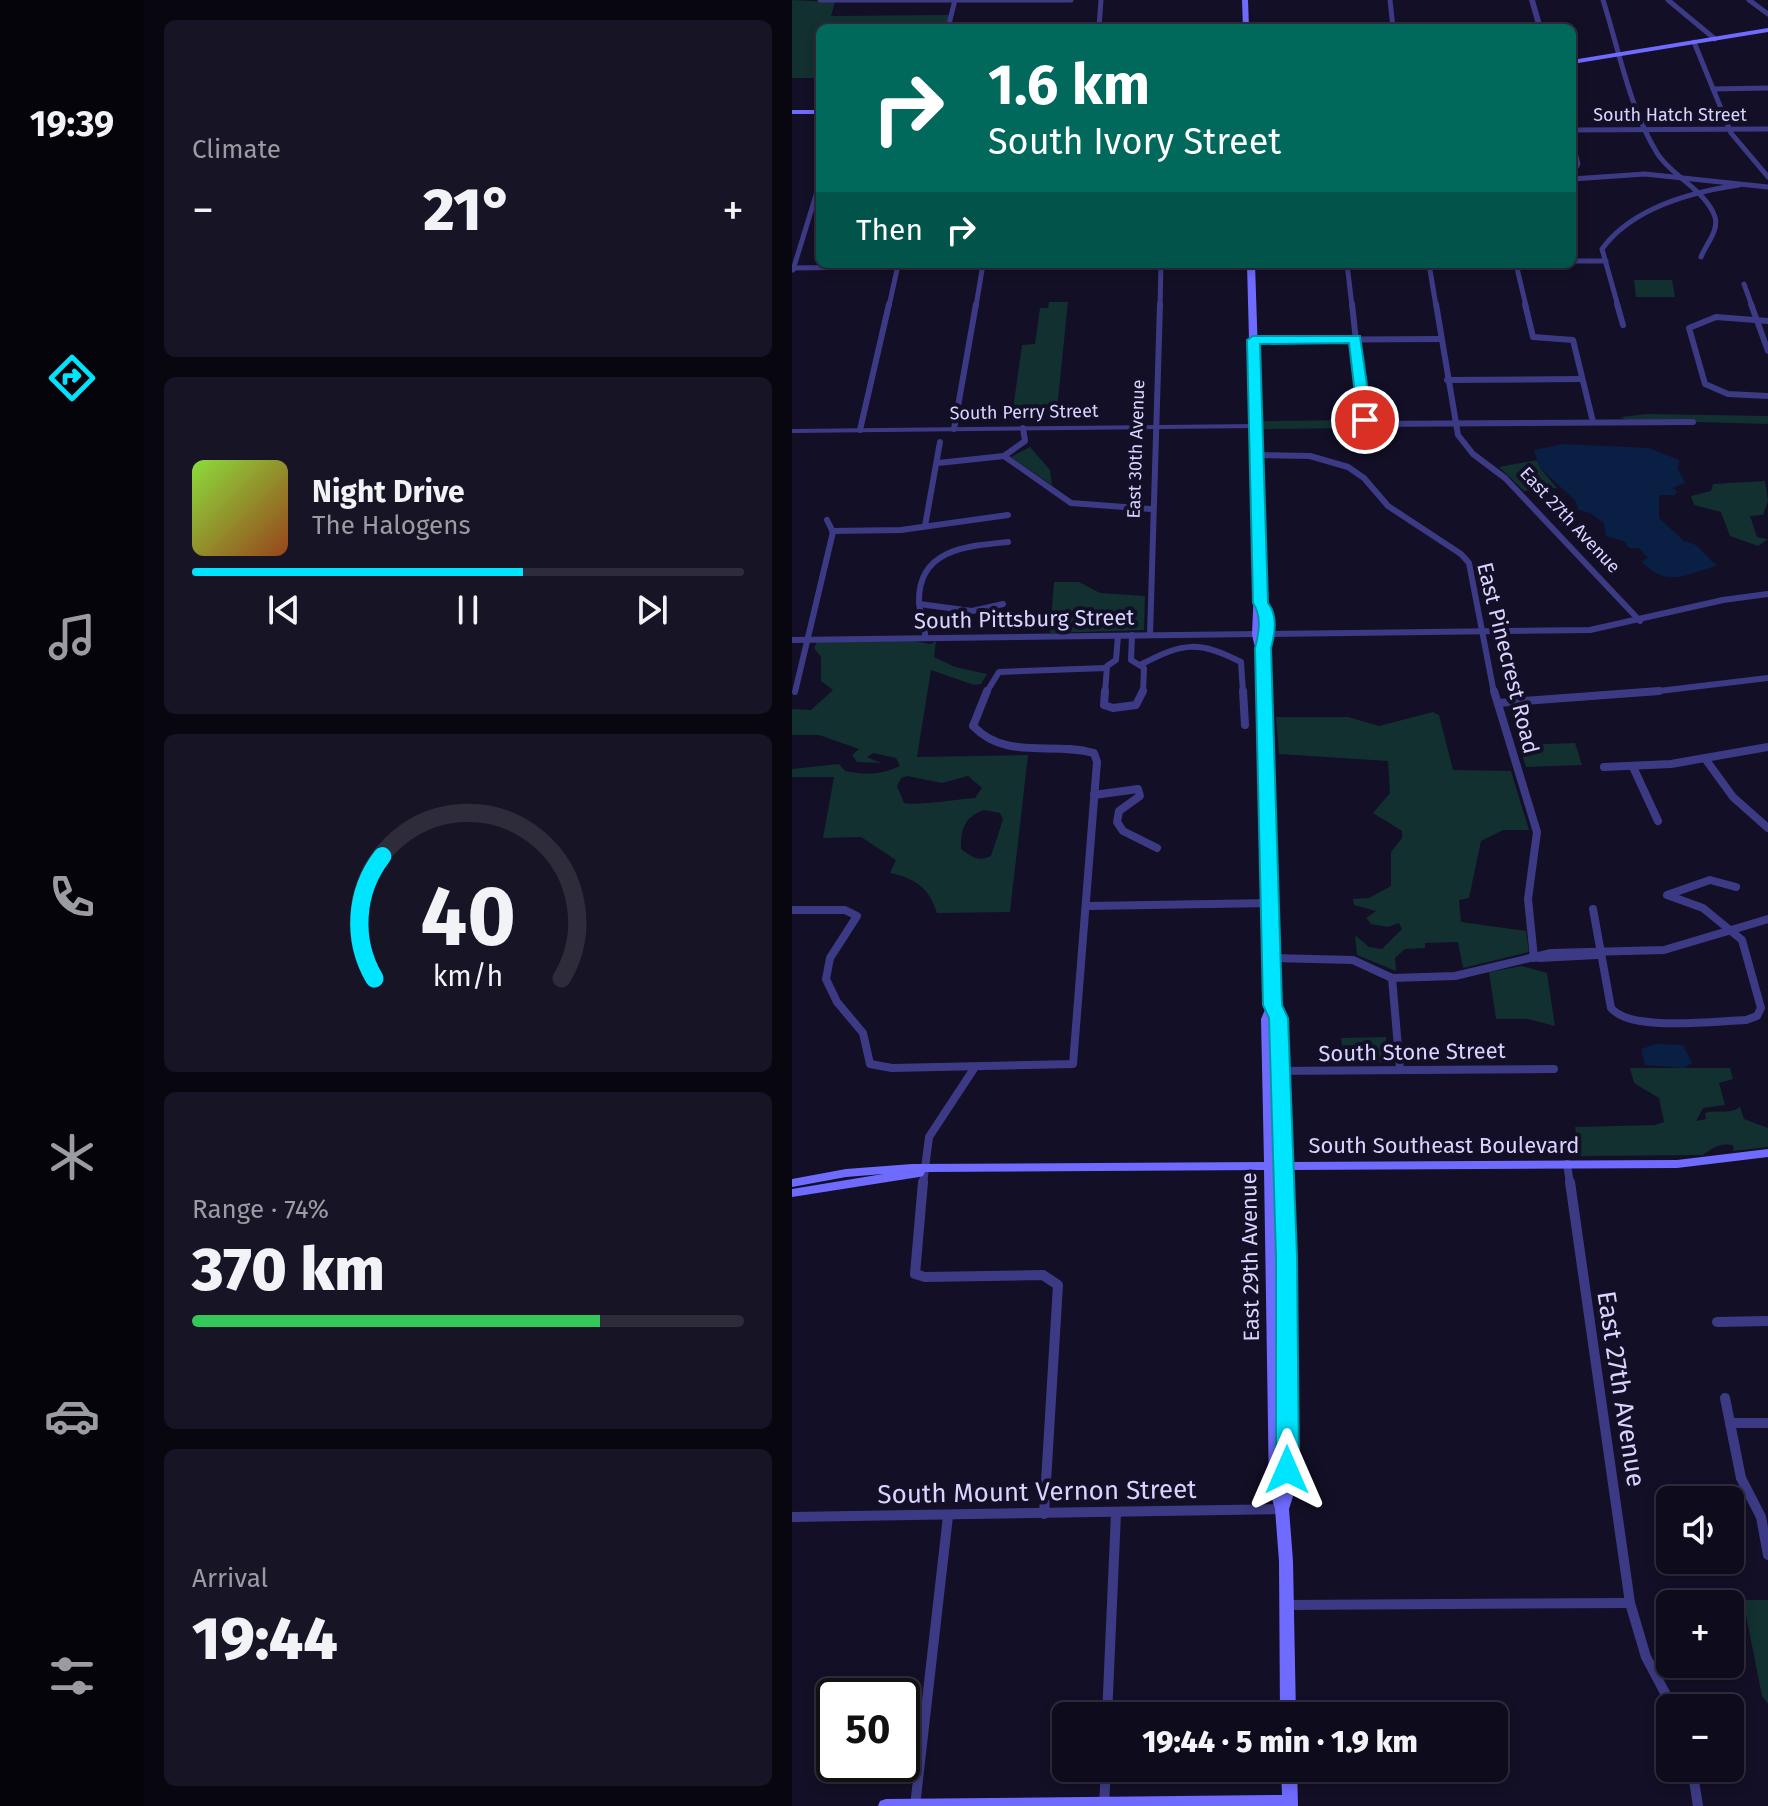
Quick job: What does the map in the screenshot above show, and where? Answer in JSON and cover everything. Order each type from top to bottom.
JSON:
[{"type":"main road","points":[[1245,0],[1246,24]]},
{"type":"main road","points":[[1576,61],[1768,30]]},
{"type":"main road","points":[[792,112],[816,112]]},
{"type":"main road","name":"East 29th Avenue","points":[[1251,268],[1261,603],[1257,609],[1263,648],[1271,903],[1273,1005],[1267,1019],[1275,1071],[1288,1490],[1282,1509],[1288,1702]]},
{"type":"main road","name":"South Southeast Boulevard","points":[[792,1183],[878,1169],[1677,1164],[1768,1153]]},
{"type":"main road","name":"South Southeast Boulevard","points":[[792,1193],[927,1170]]},
{"type":"main road","points":[[886,1806],[1290,1804],[1289,1782]]},
{"type":"street","points":[[820,0],[1071,0]]},
{"type":"street","points":[[949,24],[954,0]]},
{"type":"street","points":[[1099,24],[1101,0]]},
{"type":"street","points":[[1390,0],[1393,24]]},
{"type":"street","points":[[1532,0],[1539,24]]},
{"type":"street","points":[[1603,0],[1655,150],[1673,176],[1699,196],[1714,214],[1716,224],[1701,257]]},
{"type":"street","points":[[1668,0],[1715,39]]},
{"type":"street","points":[[1749,0],[1768,14]]},
{"type":"street","points":[[1694,42],[1729,129],[1743,155],[1768,177]]},
{"type":"street","points":[[1713,89],[1768,88]]},
{"type":"street","name":"South Hatch Street","points":[[1576,130],[1768,129]]},
{"type":"street","points":[[1576,157],[1576,167]]},
{"type":"street","points":[[1578,164],[1605,173]]},
{"type":"street","points":[[1576,178],[1605,173],[1673,176],[1768,187]]},
{"type":"street","points":[[1623,325],[1602,249],[1620,227],[1655,209],[1739,185]]},
{"type":"street","points":[[816,195],[793,270],[846,268]]},
{"type":"street","points":[[1576,261],[1606,261]]},
{"type":"street","points":[[860,430],[898,268]]},
{"type":"street","points":[[954,429],[982,268]]},
{"type":"street","name":"East 30th Avenue","points":[[1150,635],[1151,509],[1161,268]]},
{"type":"street","points":[[1347,268],[1365,424],[1693,422]]},
{"type":"street","name":"East 27th Avenue","points":[[1430,268],[1458,435],[1473,454],[1505,478],[1640,621]]},
{"type":"street","points":[[1517,268],[1533,337],[1570,338],[1593,422]]},
{"type":"street","points":[[1744,284],[1768,351]]},
{"type":"street","points":[[1768,321],[1718,317],[1689,328],[1697,350],[1701,378],[1717,391],[1744,397],[1768,396]]},
{"type":"street","points":[[1253,340],[1441,339]]},
{"type":"street","points":[[1447,380],[1582,379]]},
{"type":"street","name":"South Perry Street","points":[[792,431],[1256,426]]},
{"type":"street","points":[[938,463],[1004,456],[1021,443],[1027,433],[1023,429]]},
{"type":"street","points":[[925,526],[940,442]]},
{"type":"street","name":"East Pinecrest Road","points":[[1257,455],[1314,457],[1350,468],[1363,477],[1382,503],[1459,551],[1474,575],[1482,633],[1498,703],[1537,832],[1528,899],[1534,958]]},
{"type":"street","points":[[1004,456],[1071,503],[1151,509]]},
{"type":"street","points":[[835,531],[925,526],[1008,515]]},
{"type":"street","points":[[795,692],[835,531],[827,520]]},
{"type":"street","points":[[925,638],[927,624],[919,604],[925,569],[930,560],[961,547],[1008,542]]},
{"type":"street","name":"South Pittsburg Street","points":[[792,640],[1590,630],[1721,600],[1768,594]]},
{"type":"street","points":[[919,604],[972,611],[1003,604]]},
{"type":"street","points":[[1131,660],[1132,635]]},
{"type":"street","points":[[1116,660],[1118,636]]},
{"type":"street","points":[[792,910],[855,913],[856,919],[832,955],[826,976],[837,1004],[868,1038],[870,1064],[892,1068],[1073,1064],[1097,762],[1091,751],[999,747],[986,741],[973,726],[991,681],[999,672],[1106,668],[1116,660],[1142,664],[1183,643],[1207,644],[1241,662],[1245,725]]},
{"type":"street","points":[[1106,668],[1104,705],[1125,708],[1141,700],[1142,664]]},
{"type":"street","points":[[1498,703],[1629,695],[1768,678]]},
{"type":"street","points":[[1604,767],[1706,760],[1768,747]]},
{"type":"street","points":[[1706,760],[1733,797],[1768,828]]},
{"type":"street","points":[[1633,767],[1658,821]]},
{"type":"street","points":[[1094,795],[1138,789],[1140,796],[1119,811],[1117,822],[1123,831],[1157,848]]},
{"type":"street","points":[[1593,909],[1611,1008],[1624,1020],[1746,1020],[1757,1016],[1761,1008],[1745,946],[1703,908],[1667,895],[1705,879],[1724,880],[1736,887]]},
{"type":"street","points":[[1087,906],[1271,903]]},
{"type":"street","points":[[1272,958],[1353,960],[1392,978],[1455,976],[1534,958],[1588,958],[1601,954],[1664,950],[1733,932],[1768,919]]},
{"type":"street","points":[[1392,978],[1400,1070]]},
{"type":"street","points":[[975,1067],[968,1082],[955,1094],[933,1129],[927,1146],[915,1274],[1043,1275],[1058,1285],[1044,1514]]},
{"type":"street","name":"South Stone Street","points":[[1275,1071],[1554,1069]]},
{"type":"street","name":"East 27th Avenue","points":[[1567,1164],[1630,1603],[1646,1657],[1666,1694]]},
{"type":"street","points":[[1717,1322],[1768,1321]]},
{"type":"street","points":[[1725,1398],[1741,1478],[1764,1517],[1768,1555]]},
{"type":"street","points":[[1730,1423],[1768,1423]]},
{"type":"street","name":"South Mount Vernon Street","points":[[792,1517],[1282,1509]]},
{"type":"street","points":[[1108,1702],[1116,1513]]},
{"type":"street","points":[[915,1806],[948,1516]]},
{"type":"street","points":[[1286,1605],[1630,1603]]},
{"type":"street","points":[[1104,1805],[1105,1782]]},
{"type":"street","points":[[1694,1782],[1698,1806]]},
{"type":"green space","points":[[792,0],[835,2],[831,16],[949,15],[946,24],[816,24],[816,78],[792,78]]},
{"type":"green space","points":[[1634,280],[1672,280],[1675,297],[1636,297]]},
{"type":"green space","points":[[1049,302],[1068,302],[1057,409],[1013,409],[1022,345],[1035,344],[1040,308],[1048,308]]},
{"type":"green space","points":[[1648,414],[1768,416],[1768,424],[1626,420],[1621,417]]},
{"type":"green space","points":[[1358,420],[1359,428],[1263,429],[1262,421]]},
{"type":"green space","points":[[1030,447],[1050,470],[1052,485],[1011,457]]},
{"type":"green space","points":[[1537,460],[1557,488],[1524,491],[1499,467]]},
{"type":"green space","points":[[1765,481],[1768,501],[1763,515],[1750,516],[1757,537],[1768,539],[1758,546],[1730,536],[1721,512],[1694,505],[1691,496],[1711,491],[1713,484]]},
{"type":"green space","points":[[1054,582],[1079,582],[1100,593],[1145,596],[1144,630],[1050,633]]},
{"type":"green space","points":[[913,641],[931,644],[936,641],[934,657],[955,667],[987,674],[981,684],[974,685],[931,670],[917,757],[1028,755],[1010,912],[937,913],[930,896],[920,885],[890,873],[896,860],[861,837],[823,838],[834,777],[792,777],[792,769],[839,764],[845,771],[873,773],[900,766],[896,758],[873,753],[867,757],[881,763],[857,762],[852,755],[859,749],[819,735],[792,735],[792,709],[811,710],[833,690],[821,681],[821,657],[814,648],[817,642]],"holes":[[[907,776],[942,783],[968,776],[982,788],[975,798],[910,804],[904,803],[897,786],[901,778]],[[984,810],[1000,813],[1003,819],[991,856],[979,859],[961,849],[962,835],[968,820]]]},
{"type":"green space","points":[[1433,712],[1439,715],[1453,770],[1511,771],[1529,830],[1503,830],[1481,841],[1469,898],[1459,900],[1461,922],[1526,931],[1529,952],[1463,968],[1458,942],[1425,943],[1425,948],[1405,949],[1395,958],[1396,971],[1357,955],[1355,935],[1369,947],[1382,949],[1402,929],[1399,923],[1388,927],[1371,924],[1366,918],[1376,911],[1354,905],[1353,899],[1369,898],[1391,886],[1391,852],[1402,838],[1402,831],[1373,813],[1390,793],[1388,761],[1279,754],[1276,717],[1348,717],[1379,726]]},
{"type":"green space","points":[[1575,743],[1582,765],[1526,767],[1519,745]]},
{"type":"green space","points":[[1522,966],[1547,973],[1555,1026],[1528,1019],[1496,1019],[1489,972]]},
{"type":"green space","points":[[1386,1037],[1387,1062],[1344,1063],[1341,1038]]},
{"type":"green space","points":[[1630,1068],[1730,1068],[1733,1079],[1719,1083],[1725,1105],[1703,1108],[1696,1121],[1706,1119],[1705,1113],[1732,1111],[1740,1107],[1744,1119],[1768,1128],[1768,1147],[1733,1151],[1734,1146],[1721,1145],[1703,1155],[1580,1156],[1575,1127],[1655,1125],[1664,1122],[1659,1098],[1634,1083]]},
{"type":"green space","points":[[1744,1600],[1768,1600],[1768,1704],[1762,1696]]},
{"type":"water","points":[[1563,444],[1649,448],[1679,460],[1678,469],[1685,483],[1672,488],[1677,491],[1675,495],[1659,495],[1659,518],[1684,541],[1696,545],[1717,566],[1677,577],[1660,575],[1641,561],[1648,558],[1639,548],[1629,548],[1624,541],[1606,536],[1604,523],[1590,513],[1578,510],[1576,501],[1540,468],[1534,450]]},
{"type":"water","points":[[1656,1044],[1683,1045],[1692,1063],[1684,1068],[1645,1065],[1641,1049]]},
{"type":"route","points":[[1287,1470],[1287,1257],[1278,1018],[1273,1005],[1263,648],[1267,644],[1267,634],[1266,610],[1261,603],[1253,340],[1355,339],[1365,420]]}]
